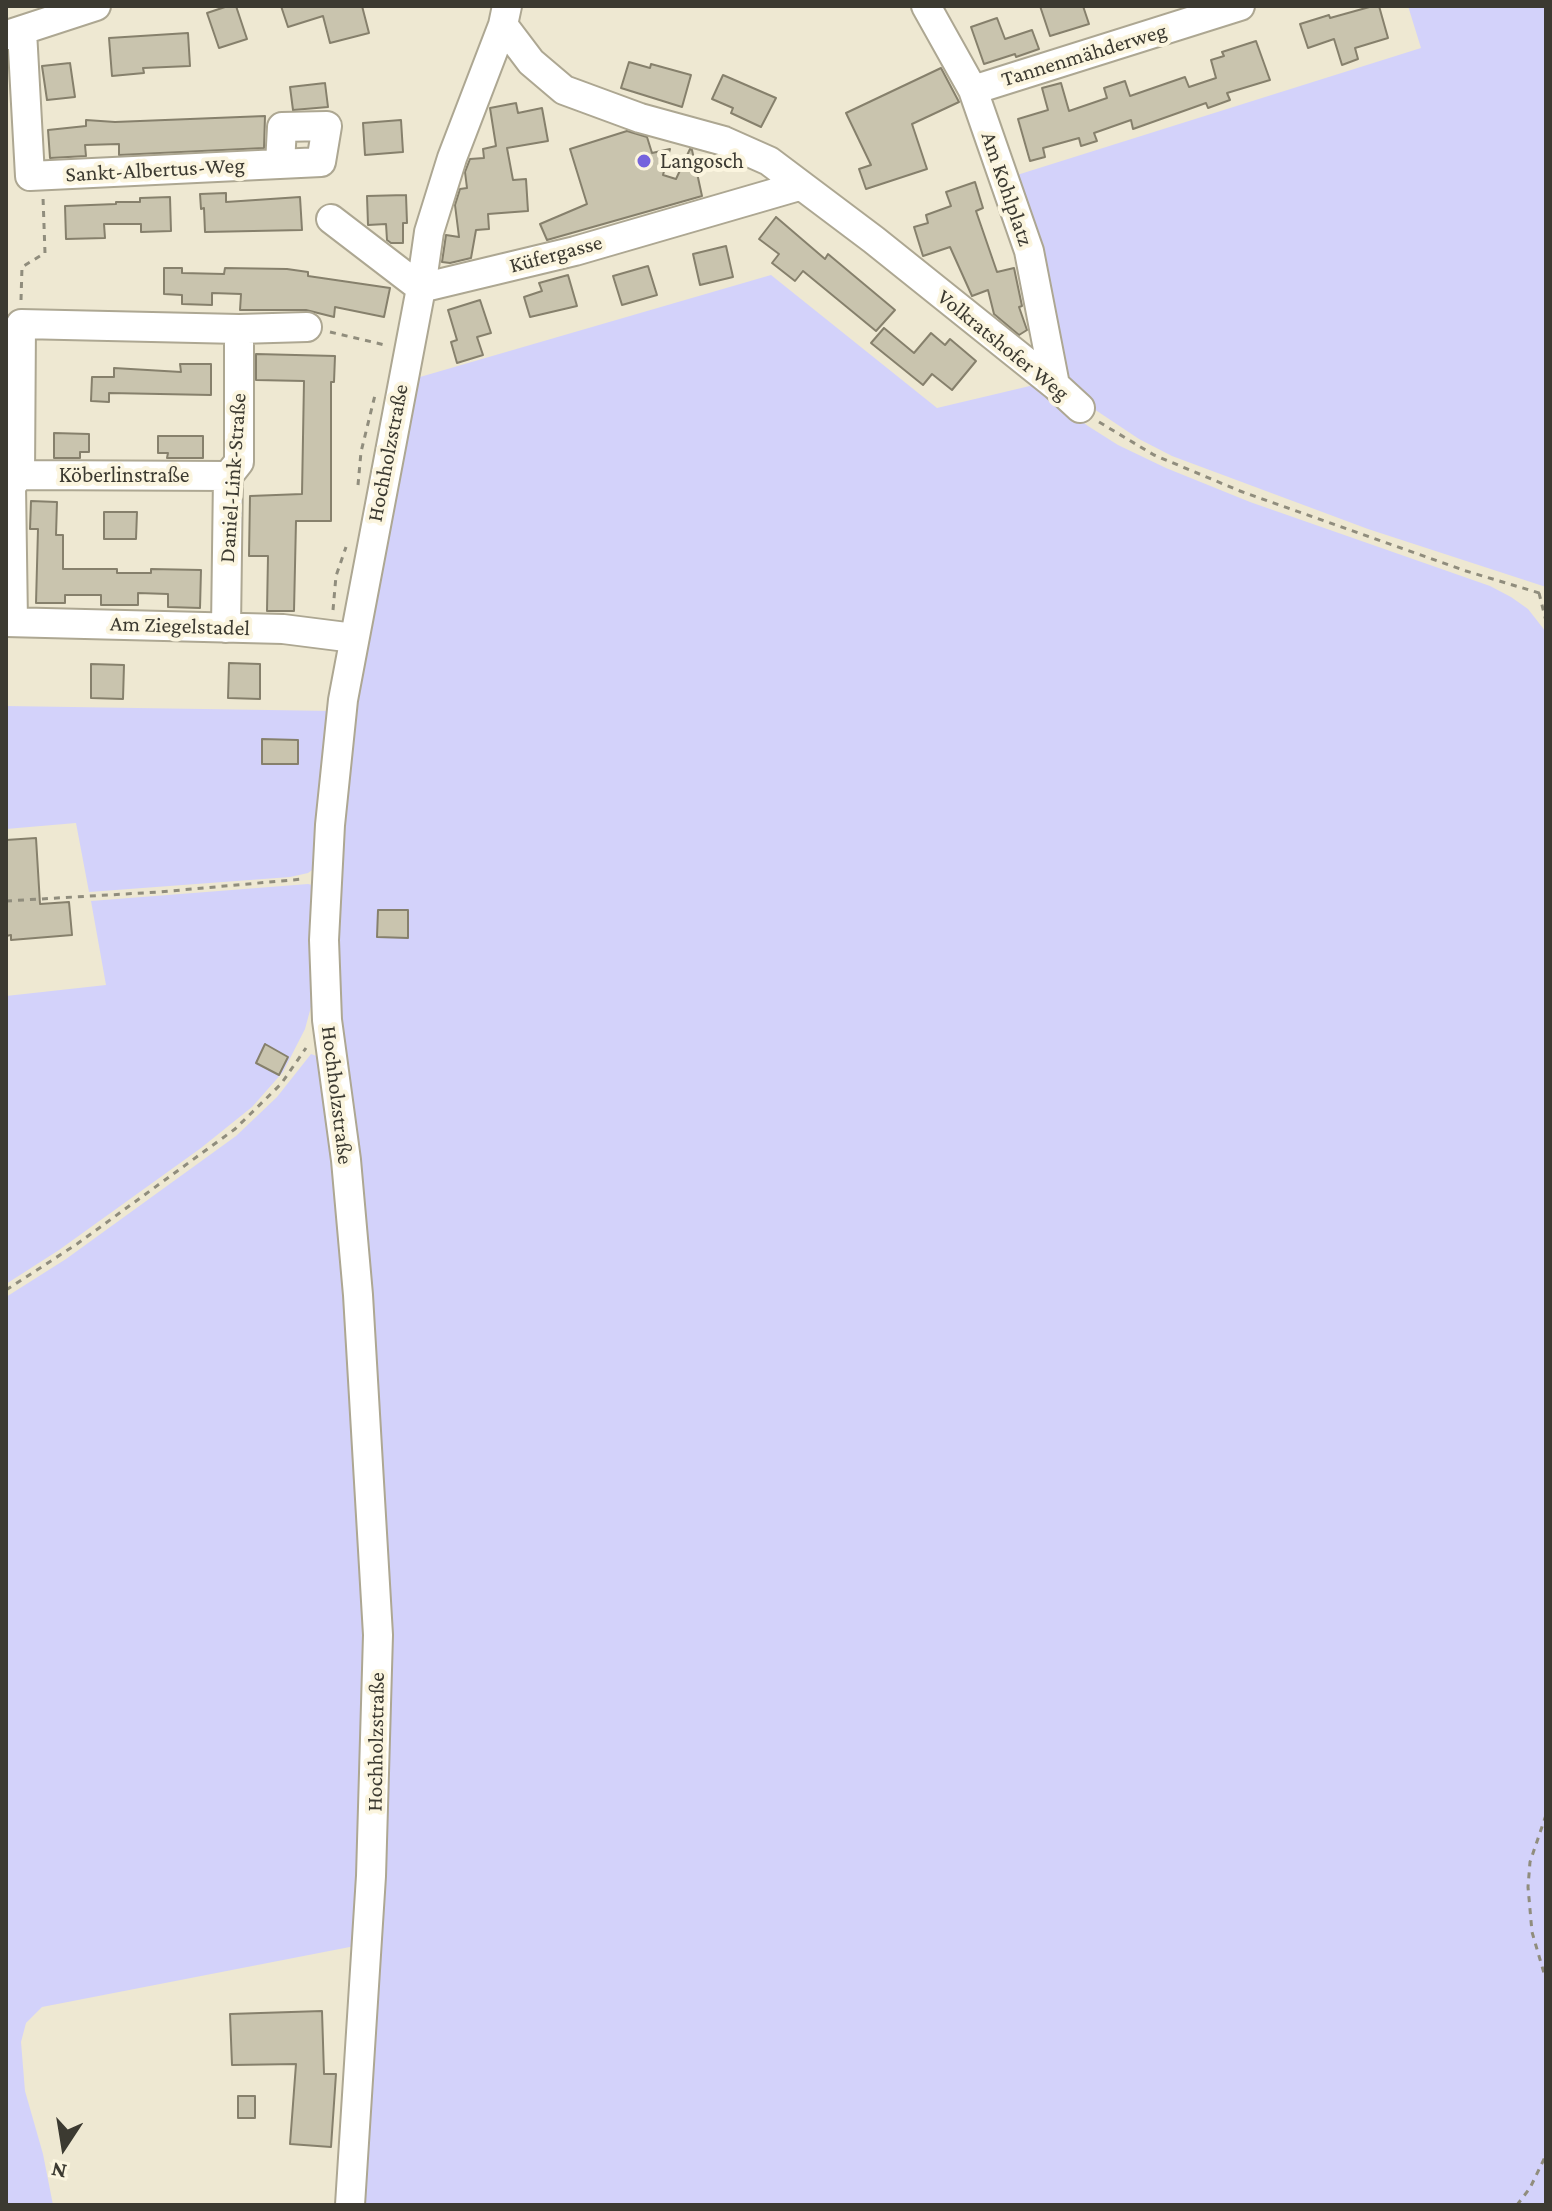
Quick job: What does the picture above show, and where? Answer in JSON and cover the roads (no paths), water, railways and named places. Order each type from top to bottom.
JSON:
[{"type":"street","points":[[26,176],[17,147],[14,33],[96,6]]},
{"type":"street","name":"Am Kohlplatz","points":[[926,6],[973,90],[1029,251],[1055,385]]},
{"type":"street","name":"Tannenmähderweg","points":[[973,90],[1240,6]]},
{"type":"street","name":"Volkratshofer Weg","points":[[505,16],[531,62],[564,90],[640,118],[724,141],[769,161],[874,240],[1080,408]]},
{"type":"street","name":"Hochholzstraße","points":[[350,2205],[371,1876],[378,1635],[358,1295],[346,1160],[327,1020],[324,940],[342,636],[421,288],[433,217],[505,16]]},
{"type":"street","name":"Sankt-Albertus-Weg","points":[[26,176],[280,164]]},
{"type":"street","name":"Küfergasse","points":[[421,288],[575,251],[799,186]]},
{"type":"street","points":[[331,219],[421,288]]},
{"type":"street","points":[[9,622],[11,486],[20,475],[21,324],[239,329],[307,327]]},
{"type":"street","name":"Daniel-Link-Straße","points":[[226,628],[228,476],[239,462],[239,329]]},
{"type":"street","name":"Köberlinstraße","points":[[20,475],[228,476]]},
{"type":"street","name":"Am Ziegelstadel","points":[[9,622],[283,629],[342,636]]},
{"type":"place","name":"Langosch","points":[[644,161]]}]
